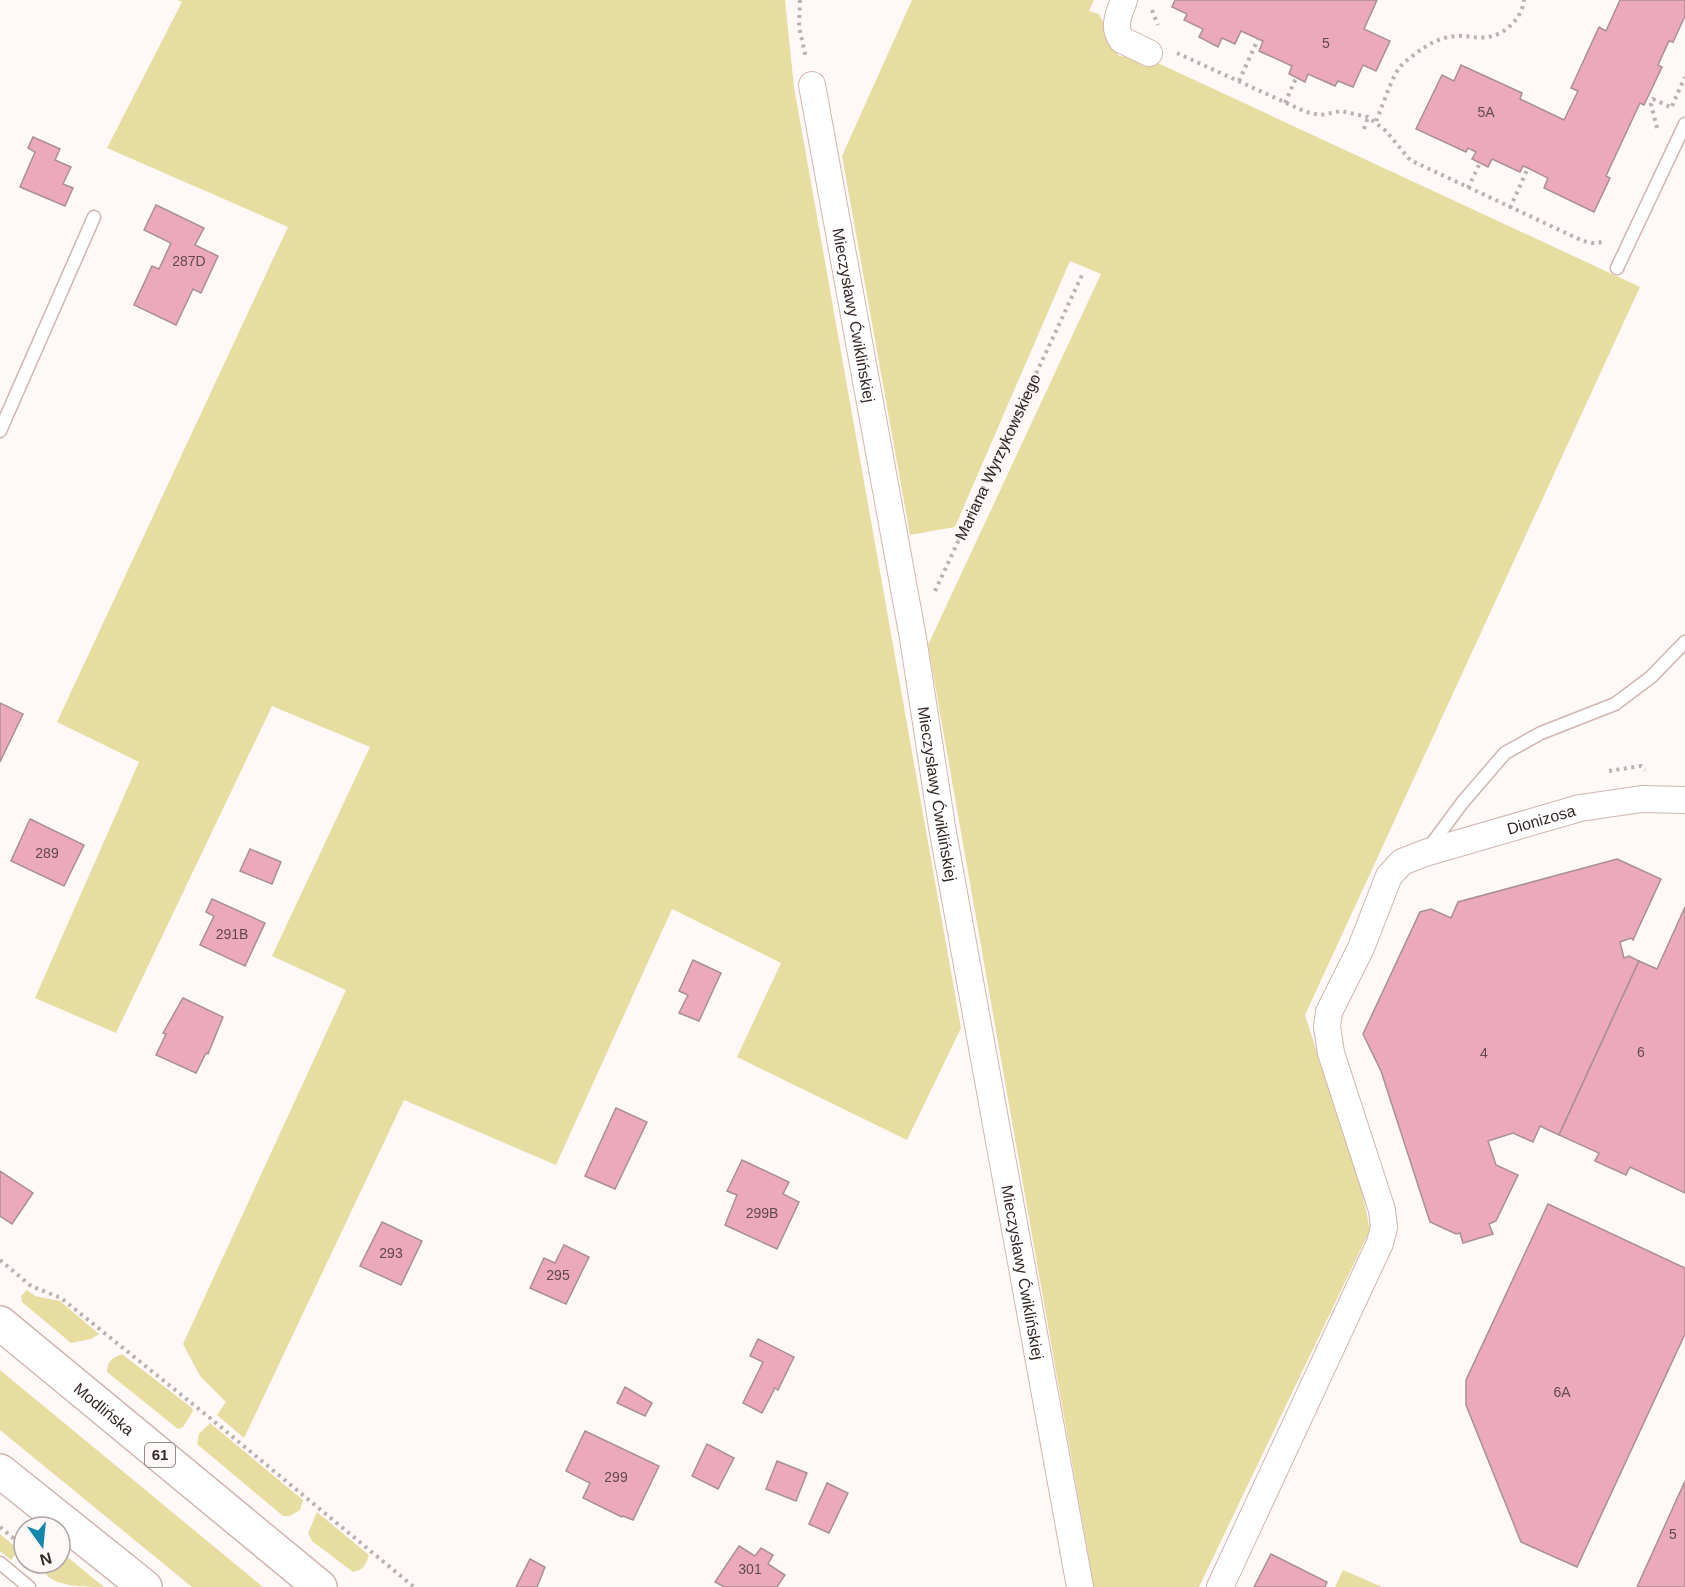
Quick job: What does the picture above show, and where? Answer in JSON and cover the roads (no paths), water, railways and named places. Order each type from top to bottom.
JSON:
[{"type":"main road","name":"Modlińska","points":[[0,1323],[320,1587]]},
{"type":"main road","points":[[0,1471],[145,1587]]},
{"type":"street","points":[[1124,0],[1115,26],[1122,40],[1159,44]]},
{"type":"street","name":"Mieczysławy Ćwiklińskiej","points":[[812,85],[913,638],[942,827],[1080,1587]]},
{"type":"street","name":"Dionizosa","points":[[1413,858],[1580,808],[1642,799],[1685,800]]},
{"type":"street","points":[[1220,1587],[1380,1243],[1384,1227],[1382,1210],[1331,1053],[1327,1027],[1329,1012],[1361,948],[1389,876],[1413,858]]},
{"type":"lane","points":[[1617,268],[1685,124]]},
{"type":"lane","points":[[0,431],[94,217]]},
{"type":"lane","points":[[1413,858],[1505,753],[1541,732],[1615,704],[1651,677],[1685,642]]},
{"type":"lane","points":[[0,1563],[29,1587]]}]
